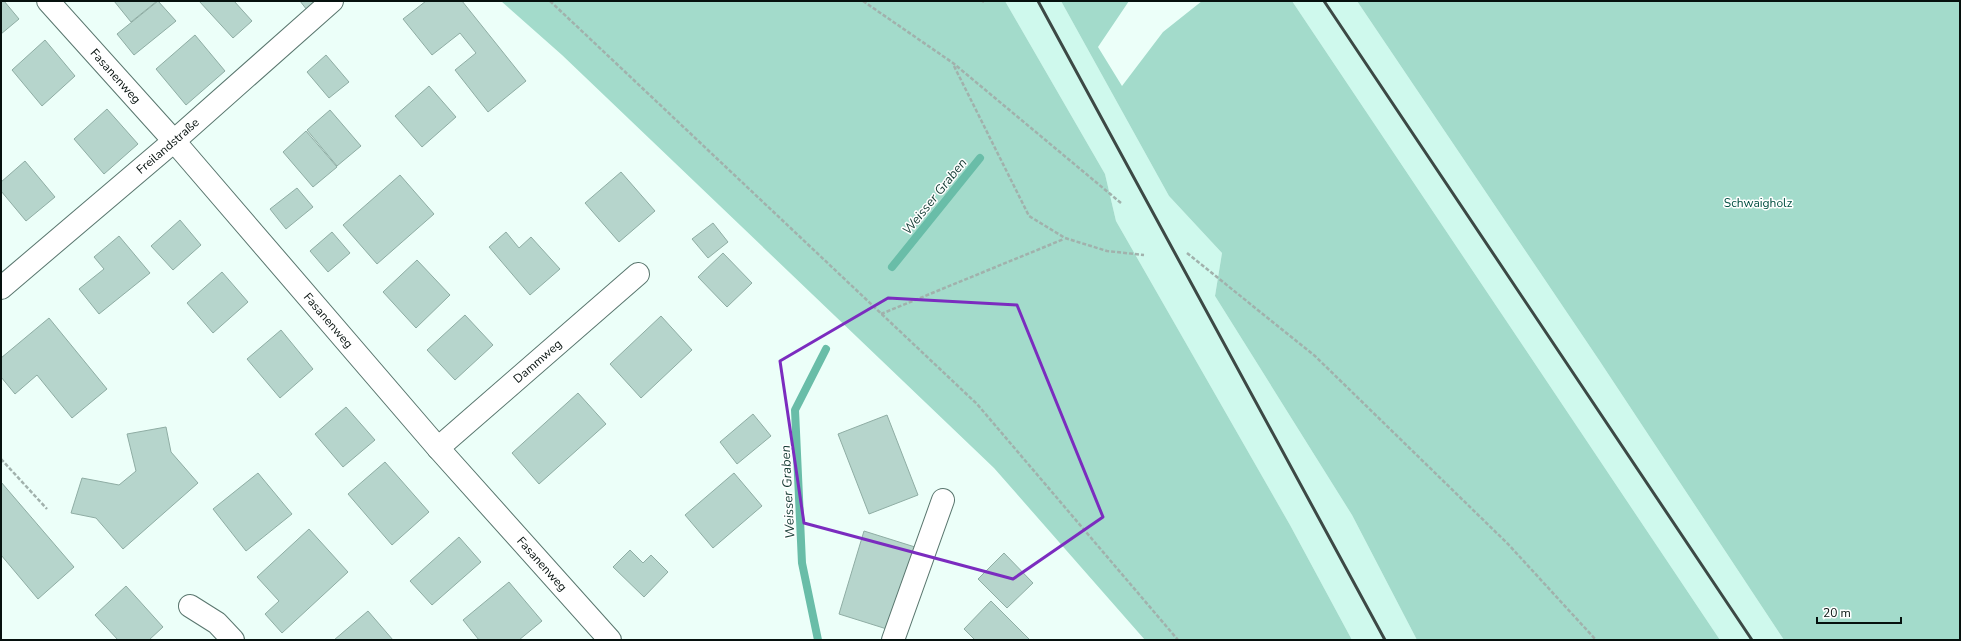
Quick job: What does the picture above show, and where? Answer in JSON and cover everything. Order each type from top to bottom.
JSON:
[{"type":"street","name":"Fasanenweg","points":[[48,1],[174,141],[438,448],[610,640]]},
{"type":"street","name":"Freilandstraße","points":[[5,277],[174,141],[332,1]]},
{"type":"street","name":"Dammweg","points":[[438,448],[638,274]]},
{"type":"street","points":[[893,640],[943,500]]},
{"type":"street","points":[[190,606],[217,623],[232,640]]},
{"type":"path","points":[[550,1],[977,404],[1178,640]]},
{"type":"path","points":[[863,1],[953,63],[1121,203]]},
{"type":"path","points":[[953,63],[1029,216],[1065,238],[1107,251],[1144,255]]},
{"type":"path","points":[[881,314],[1065,238]]},
{"type":"path","points":[[1187,253],[1315,356],[1508,544],[1596,640]]},
{"type":"path","points":[[1,459],[47,509]]},
{"type":"highlighted area","points":[[888,298],[1017,305],[1103,517],[1013,579],[804,523],[780,361]]},
{"type":"shaded area","points":[[1005,1],[1061,1],[1169,196],[1222,253],[1215,296],[1352,515],[1417,640],[1352,640],[1290,525],[1116,221],[1105,174]]},
{"type":"shaded area","points":[[1292,1],[1357,1],[1599,360],[1784,640],[1720,640]]},
{"type":"green space","points":[[501,1],[1005,1],[1105,174],[1116,221],[1290,525],[1352,640],[1145,640],[994,468],[562,55]]},
{"type":"green space","points":[[1061,1],[1129,1],[1098,47],[1122,86],[1163,32],[1202,1],[1292,1],[1720,640],[1417,640],[1352,515],[1215,296],[1222,253],[1169,196]]},
{"type":"green space","name":"Schwaigholz","points":[[1357,1],[1960,1],[1960,640],[1784,640],[1599,360]]},
{"type":"building","points":[[1,1],[4,1],[19,19],[1,34]]},
{"type":"building","points":[[114,1],[157,1],[131,22]]},
{"type":"building","points":[[158,1],[176,21],[134,55],[117,34]]},
{"type":"building","points":[[199,1],[234,1],[252,21],[233,38]]},
{"type":"building","points":[[300,1],[318,1],[307,10]]},
{"type":"building","points":[[426,1],[462,1],[526,81],[488,112],[455,70],[476,53],[460,33],[432,55],[403,19]]},
{"type":"building","points":[[195,35],[225,71],[186,105],[156,69]]},
{"type":"building","points":[[45,40],[75,76],[42,106],[12,70]]},
{"type":"building","points":[[326,55],[349,82],[329,98],[307,72]]},
{"type":"building","points":[[429,86],[456,117],[422,147],[395,116]]},
{"type":"building","points":[[107,109],[138,144],[104,174],[74,139]]},
{"type":"building","points":[[330,110],[361,146],[337,166],[307,130]]},
{"type":"building","points":[[306,131],[337,167],[313,187],[283,152]]},
{"type":"building","points":[[25,161],[55,197],[26,221],[1,191],[1,182]]},
{"type":"building","points":[[621,172],[655,211],[619,242],[585,203]]},
{"type":"building","points":[[400,175],[434,214],[377,264],[343,225]]},
{"type":"building","points":[[297,188],[313,207],[286,229],[270,209]]},
{"type":"building","points":[[180,220],[201,245],[173,270],[151,246]]},
{"type":"building","points":[[713,223],[728,242],[708,258],[692,239]]},
{"type":"building","points":[[332,232],[350,253],[328,272],[310,251]]},
{"type":"building","points":[[506,232],[519,248],[531,237],[560,269],[530,295],[489,247]]},
{"type":"building","points":[[119,236],[150,273],[99,314],[79,289],[104,269],[94,257]]},
{"type":"building","points":[[723,253],[752,283],[727,307],[698,277]]},
{"type":"building","points":[[417,260],[450,295],[416,328],[383,292]]},
{"type":"building","points":[[222,272],[248,302],[213,333],[187,303]]},
{"type":"building","points":[[465,315],[493,345],[455,380],[427,350]]},
{"type":"building","points":[[661,316],[692,350],[641,398],[610,364]]},
{"type":"building","points":[[49,318],[107,389],[72,418],[37,375],[15,394],[1,377],[1,358]]},
{"type":"building","points":[[281,330],[313,369],[280,398],[247,359]]},
{"type":"building","points":[[578,393],[606,424],[539,484],[512,453]]},
{"type":"building","points":[[346,407],[375,440],[343,467],[315,434]]},
{"type":"building","points":[[753,414],[771,436],[737,464],[720,442]]},
{"type":"building","points":[[887,415],[918,495],[869,514],[838,434]]},
{"type":"building","points":[[166,427],[171,452],[198,483],[123,549],[96,518],[71,513],[82,478],[119,485],[136,471],[127,434]]},
{"type":"building","points":[[385,462],[429,512],[392,545],[348,494]]},
{"type":"building","points":[[258,473],[292,514],[246,551],[213,509]]},
{"type":"building","points":[[734,473],[762,506],[713,548],[685,515]]},
{"type":"building","points":[[1,482],[74,567],[38,599],[1,555]]},
{"type":"building","points":[[309,529],[348,572],[282,633],[265,614],[279,601],[257,577]]},
{"type":"building","points":[[864,531],[915,547],[890,630],[839,614]]},
{"type":"building","points":[[459,537],[481,562],[432,605],[410,581]]},
{"type":"building","points":[[630,550],[643,563],[651,555],[668,572],[644,597],[613,567]]},
{"type":"building","points":[[1004,553],[1033,583],[1007,608],[978,579]]},
{"type":"building","points":[[509,582],[542,621],[519,640],[479,640],[463,620]]},
{"type":"building","points":[[126,586],[163,627],[149,640],[118,640],[95,615]]},
{"type":"building","points":[[991,601],[1030,640],[975,640],[964,629]]},
{"type":"building","points":[[368,611],[393,640],[334,640]]},
{"type":"waterway","name":"Weisser Graben","points":[[892,267],[980,158]]},
{"type":"waterway","name":"Weisser Graben","points":[[818,640],[802,563],[795,410],[826,349]]},
{"type":"railway","points":[[1038,1],[1385,640]]},
{"type":"railway","points":[[1324,1],[1752,640]]}]
